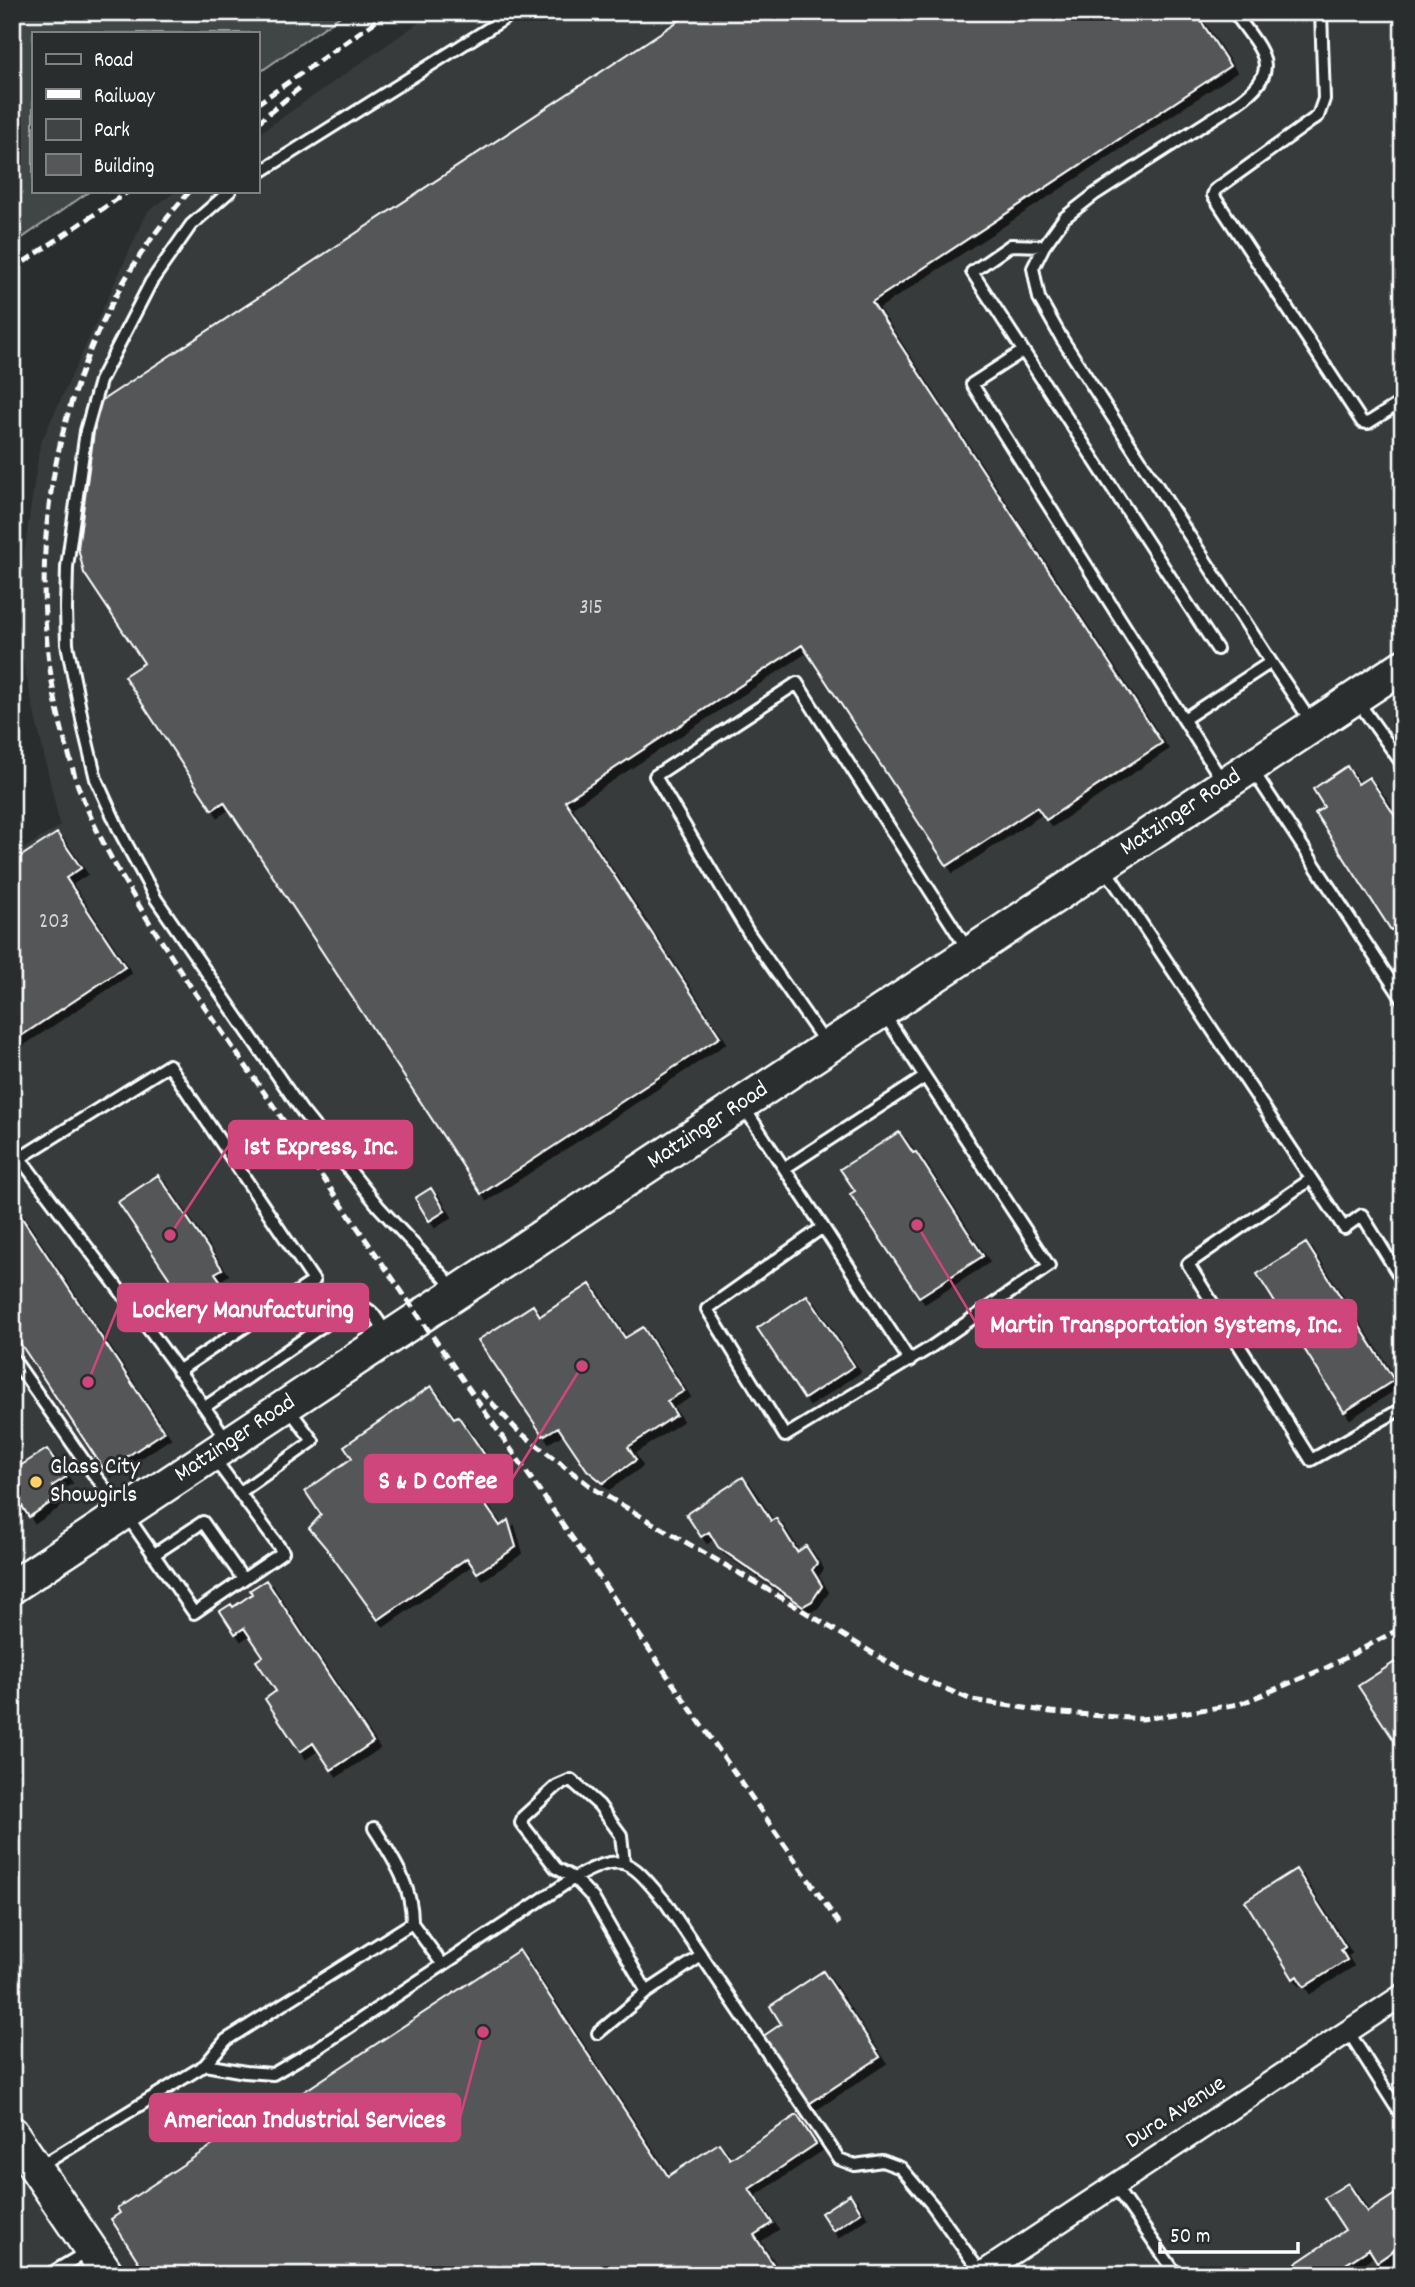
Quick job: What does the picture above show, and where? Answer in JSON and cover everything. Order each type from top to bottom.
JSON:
[{"type":"street","name":"Matzinger Road","points":[[12,1587],[1403,666]]},
{"type":"street","name":"Dura Avenue","points":[[980,2274],[1004,2264],[1114,2185],[1403,1995]]},
{"type":"street","points":[[12,2133],[99,2262]]},
{"type":"lane","points":[[259,173],[514,12]]},
{"type":"lane","points":[[1234,12],[1258,47],[1265,64],[1263,80],[1258,87],[1095,194],[1064,218],[1044,246],[1033,268],[1039,298],[1062,339],[1314,725]]},
{"type":"lane","points":[[1321,12],[1324,99],[1318,116],[1215,190],[1213,195],[1362,422],[1368,423],[1403,401]]},
{"type":"lane","points":[[229,192],[191,225],[151,282],[100,381],[86,431],[67,567],[66,609],[67,644],[84,729],[96,779],[120,832],[156,899],[302,1111],[379,1207],[458,1292]]},
{"type":"lane","points":[[1044,246],[1011,245],[972,272],[1217,649]]},
{"type":"lane","points":[[1023,351],[972,384],[1184,719],[1237,775],[1403,1000]]},
{"type":"lane","points":[[1184,719],[1271,662]]},
{"type":"lane","points":[[827,1046],[748,932],[655,776],[797,683],[970,953]]},
{"type":"lane","points":[[1355,697],[1403,765]]},
{"type":"lane","points":[[1103,864],[1344,1228],[1362,1215],[1403,1282]]},
{"type":"lane","points":[[823,1227],[707,1309],[785,1436],[910,1361],[1049,1266],[882,1011]]},
{"type":"lane","points":[[12,1357],[194,1613],[283,1552],[239,1493],[205,1407],[178,1371],[20,1157],[169,1065],[314,1281],[178,1371]]},
{"type":"lane","points":[[785,1168],[925,1077]]},
{"type":"lane","points":[[742,1105],[910,1361]]},
{"type":"lane","points":[[1311,1179],[1188,1264],[1311,1460],[1403,1408]]},
{"type":"lane","points":[[205,1407],[350,1307],[362,1305],[371,1310],[389,1337]]},
{"type":"lane","points":[[239,1493],[313,1441],[286,1405]]},
{"type":"lane","points":[[153,1555],[204,1522],[243,1579]]},
{"type":"lane","points":[[624,1863],[621,1835],[599,1805],[571,1780],[557,1786],[523,1817],[521,1823],[556,1868],[574,1878],[593,1898],[647,1992]]},
{"type":"lane","points":[[374,1828],[401,1874],[412,1907],[412,1923],[443,1965]]},
{"type":"lane","points":[[205,2065],[274,2074],[574,1878],[593,1868],[618,1861],[636,1868],[666,1903],[839,2159],[855,2165],[882,2161],[901,2168],[933,2206],[980,2274]]},
{"type":"lane","points":[[36,2169],[205,2065],[226,2040],[412,1923]]},
{"type":"lane","points":[[598,2033],[647,1992],[701,1956]]},
{"type":"lane","points":[[1348,2031],[1403,2118]]},
{"type":"lane","points":[[1114,2185],[1177,2275]]},
{"type":"lane","points":[[48,2275],[99,2262]]},
{"type":"shaded area","points":[[434,12],[1403,12],[1403,2275],[12,2275],[12,856],[60,826],[14,622],[40,444],[148,211],[176,192],[259,192],[259,134]]},
{"type":"green space","points":[[12,12],[346,12],[259,73],[259,32],[32,32],[32,192],[89,192],[12,245]]},
{"type":"building","points":[[692,12],[1195,12],[1230,66],[872,302],[1162,743],[1046,820],[1037,807],[947,866],[802,645],[565,801],[720,1037],[481,1194],[224,802],[212,810],[124,676],[144,663],[84,573],[78,548],[98,403]]},
{"type":"building","points":[[1347,766],[1358,784],[1369,777],[1403,828],[1403,922],[1391,930],[1315,813],[1324,807],[1313,789]]},
{"type":"building","points":[[57,833],[81,868],[66,878],[125,967],[12,1042],[12,862]]},
{"type":"building","points":[[899,1132],[913,1153],[916,1152],[983,1256],[919,1297],[850,1194],[855,1191],[840,1169]]},
{"type":"building","points":[[158,1175],[222,1269],[215,1273],[230,1295],[196,1318],[118,1202]]},
{"type":"building","points":[[431,1188],[445,1211],[429,1221],[415,1198]]},
{"type":"building","points":[[12,1203],[164,1432],[105,1471],[12,1331]]},
{"type":"building","points":[[1306,1243],[1394,1380],[1344,1412],[1257,1274]]},
{"type":"building","points":[[590,1284],[625,1338],[643,1327],[684,1391],[667,1401],[676,1415],[628,1447],[636,1460],[603,1483],[587,1470],[558,1427],[543,1436],[478,1340],[533,1305],[540,1316]]},
{"type":"building","points":[[807,1295],[854,1366],[804,1399],[757,1328]]},
{"type":"building","points":[[431,1386],[454,1418],[458,1416],[486,1457],[471,1467],[477,1477],[470,1483],[500,1526],[508,1520],[516,1547],[477,1573],[467,1558],[378,1620],[309,1528],[321,1515],[305,1491],[352,1458],[344,1446]]},
{"type":"building","name":"Glass City Showgirls","points":[[47,1449],[66,1477],[52,1486],[59,1497],[29,1517],[22,1506],[12,1513],[12,1471]]},
{"type":"building","points":[[743,1477],[771,1521],[776,1518],[797,1552],[806,1546],[817,1563],[812,1570],[822,1586],[812,1601],[803,1606],[718,1547],[709,1532],[701,1537],[686,1514]]},
{"type":"building","points":[[266,1580],[373,1742],[331,1770],[313,1743],[300,1752],[265,1699],[276,1691],[256,1661],[263,1656],[244,1628],[235,1634],[220,1611],[231,1604],[233,1607],[252,1594],[250,1590]]},
{"type":"building","points":[[1395,1662],[1403,1674],[1403,1754],[1358,1686]]},
{"type":"building","points":[[1296,1869],[1345,1947],[1341,1950],[1347,1960],[1304,1987],[1297,1976],[1293,1979],[1245,1901]]},
{"type":"building","points":[[519,1950],[668,2176],[719,2143],[730,2159],[797,2115],[816,2144],[749,2189],[772,2223],[754,2235],[780,2275],[147,2275],[111,2219],[120,2213],[117,2208],[251,2120],[253,2125]]},
{"type":"building","points":[[823,1971],[880,2057],[807,2105],[762,2037],[781,2024],[770,2006]]},
{"type":"building","points":[[1348,2183],[1367,2212],[1403,2189],[1403,2253],[1399,2247],[1377,2262],[1369,2249],[1329,2275],[1304,2275],[1296,2263],[1345,2230],[1324,2198]]},
{"type":"building","points":[[850,2194],[861,2212],[833,2231],[821,2213]]},
{"type":"railway","points":[[259,103],[389,12]]},
{"type":"railway","points":[[259,121],[302,86]]},
{"type":"railway","points":[[12,270],[128,192]]},
{"type":"railway","points":[[189,192],[144,249],[107,313],[78,381],[58,452],[47,526],[44,600],[51,673],[66,745],[78,786],[116,866],[189,984],[842,1928]]},
{"type":"railway","points":[[481,1391],[517,1430],[594,1489],[899,1669],[972,1700],[1051,1712],[1142,1719],[1240,1704],[1328,1667],[1403,1627]]},
{"type":"place","name":"Martin Transportation Systems, Inc.","points":[[917,1225]]},
{"type":"place","name":"1st Express, Inc.","points":[[170,1235]]},
{"type":"place","name":"S & D Coffee","points":[[582,1366]]},
{"type":"place","name":"Lockery Manufacturing","points":[[88,1382]]},
{"type":"place","name":"Glass City Showgirls","points":[[36,1482]]},
{"type":"place","name":"American Industrial Services","points":[[483,2032]]}]
